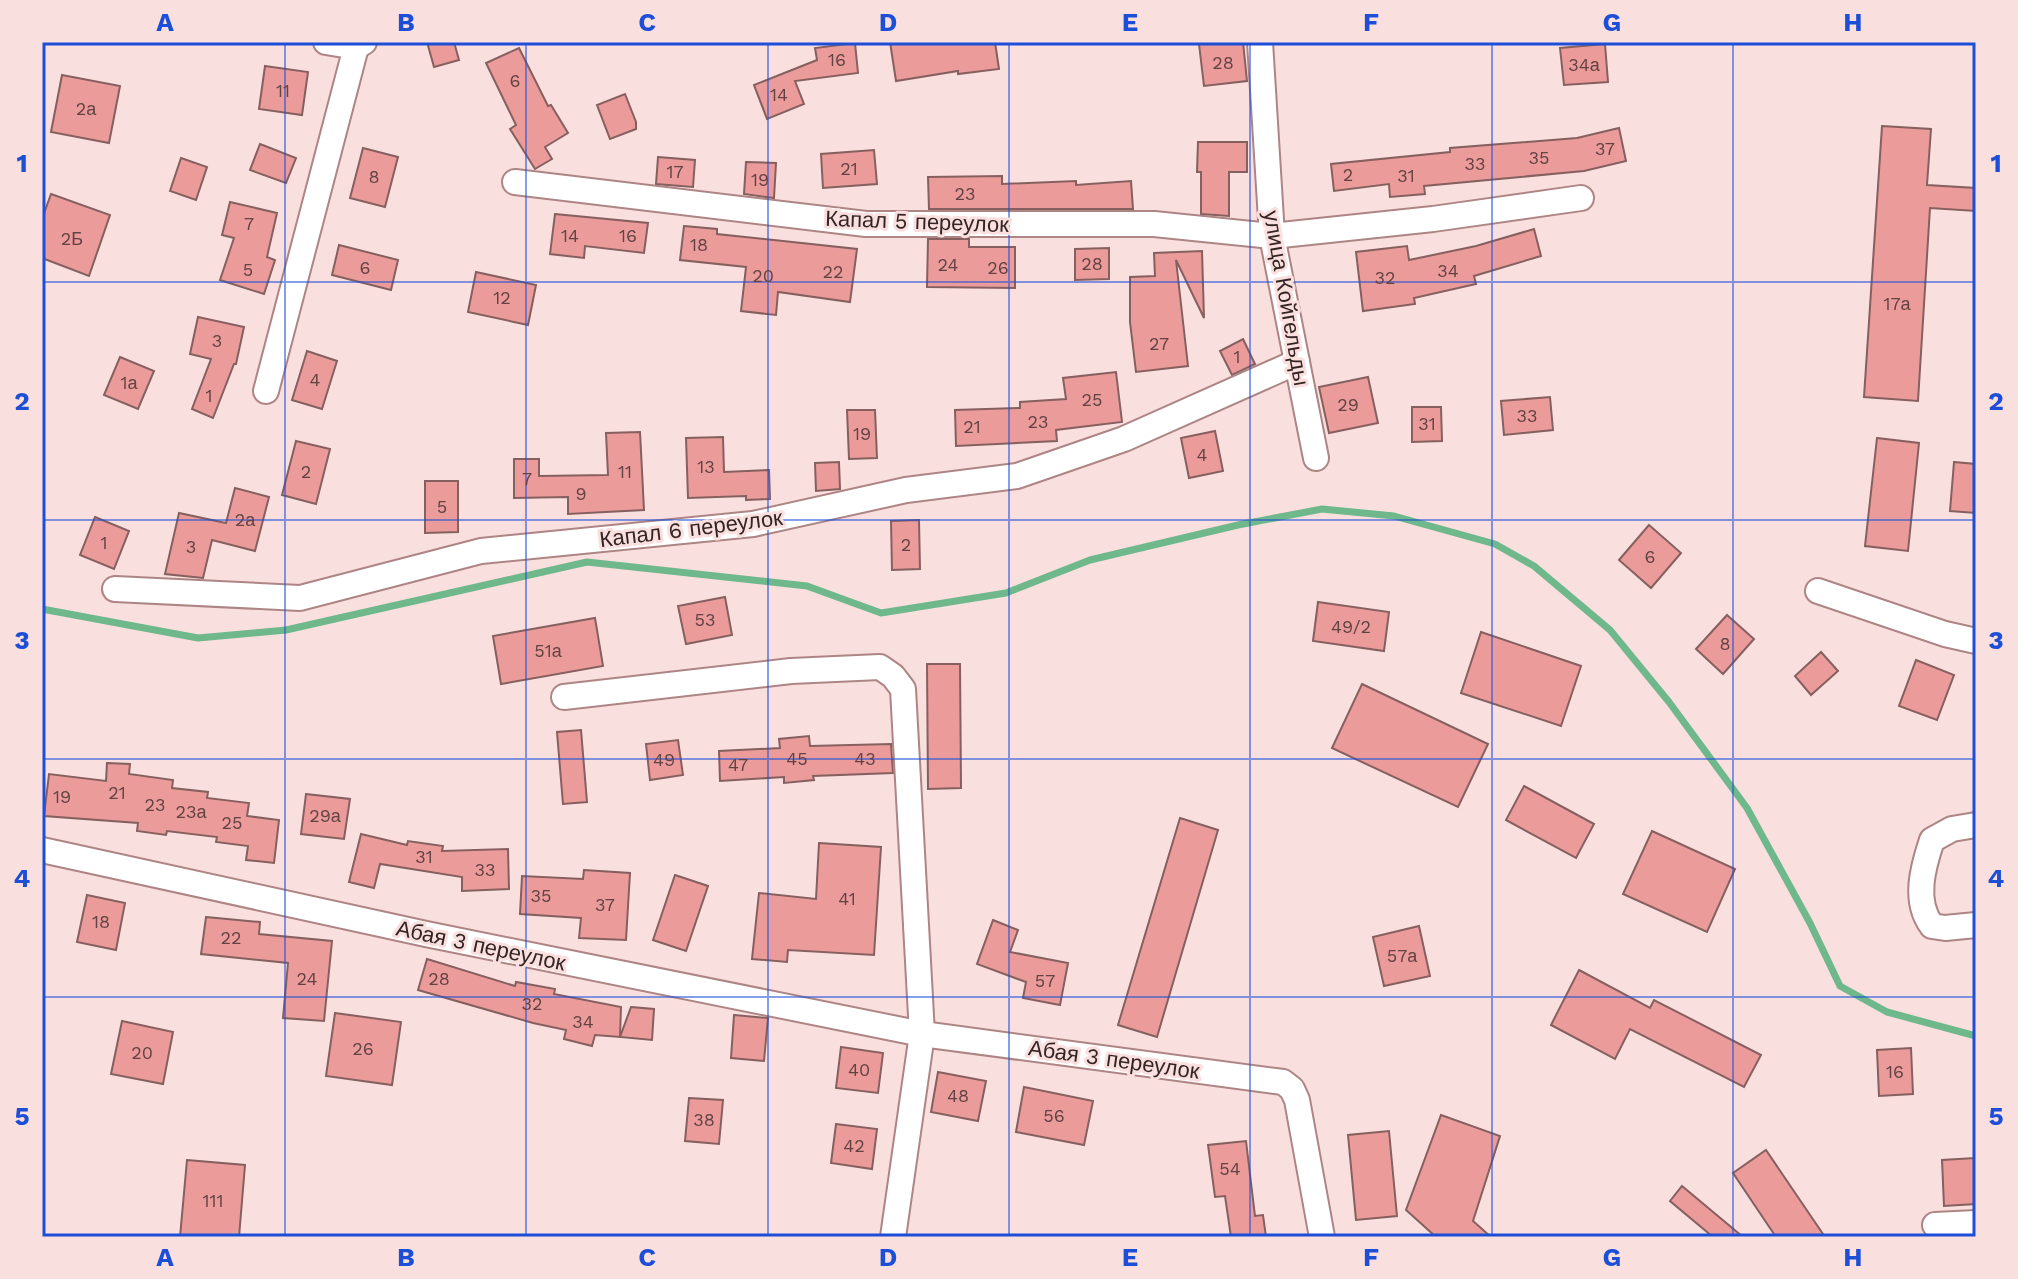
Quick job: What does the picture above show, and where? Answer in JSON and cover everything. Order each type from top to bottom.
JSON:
[{"type":"street","points":[[266,391],[360,44],[326,42]]},
{"type":"street","name":"улица Койгельды","points":[[1260,42],[1272,236],[1316,458]]},
{"type":"street","name":"Капал 5 переулок","points":[[515,182],[866,224],[1154,224],[1272,236],[1433,219],[1581,198]]},
{"type":"street","name":"Капал 6 переулок","points":[[115,589],[300,598],[481,551],[753,524],[906,490],[1017,476],[1124,439],[1297,362]]},
{"type":"street","points":[[1818,591],[1976,641]]},
{"type":"street","points":[[564,697],[791,671],[880,667],[893,676],[903,689],[922,1034],[893,1237]]},
{"type":"street","points":[[1976,825],[1952,829],[1932,840],[1921,876],[1924,916],[1932,926],[1976,925]]},
{"type":"street","name":"Абая 3 переулок","points":[[42,850],[426,934],[922,1034],[1283,1082],[1292,1089],[1297,1100],[1322,1237]]},
{"type":"street","points":[[1935,1225],[1976,1223]]},
{"type":"building","points":[[427,42],[454,42],[459,60],[434,67]]},
{"type":"building","points":[[890,42],[995,42],[999,69],[958,74],[958,71],[896,81]]},
{"type":"building","points":[[1243,42],[1247,81],[1204,86],[1199,44]]},
{"type":"building","points":[[855,43],[858,73],[795,81],[804,104],[767,119],[754,85],[817,60],[815,48]]},
{"type":"building","points":[[1605,44],[1608,82],[1564,85],[1560,48]]},
{"type":"building","points":[[519,48],[548,106],[551,105],[568,133],[545,147],[552,159],[535,169],[510,129],[516,125],[486,63]]},
{"type":"building","points":[[265,66],[308,72],[302,115],[259,109]]},
{"type":"building","points":[[62,75],[120,86],[109,143],[51,132]]},
{"type":"building","points":[[625,94],[636,129],[610,139],[597,105]]},
{"type":"building","points":[[1882,126],[1931,129],[1927,185],[1976,188],[1976,211],[1930,208],[1918,401],[1864,397]]},
{"type":"building","points":[[1619,128],[1626,161],[1584,171],[1424,186],[1425,194],[1390,197],[1389,184],[1334,191],[1331,164],[1450,152],[1450,148],[1577,138]]},
{"type":"building","points":[[1198,142],[1247,142],[1247,172],[1229,172],[1229,216],[1201,214]]},
{"type":"building","points":[[260,144],[296,158],[286,183],[250,170]]},
{"type":"building","points":[[363,148],[398,157],[385,207],[350,198]]},
{"type":"building","points":[[874,150],[877,184],[823,188],[821,154]]},
{"type":"building","points":[[658,157],[695,160],[693,187],[656,184]]},
{"type":"building","points":[[181,158],[207,167],[196,200],[170,191]]},
{"type":"building","points":[[746,162],[776,163],[774,198],[744,194]]},
{"type":"building","points":[[1002,176],[1002,184],[1076,181],[1076,185],[1131,181],[1133,209],[929,209],[928,177]]},
{"type":"building","points":[[51,194],[110,215],[89,276],[42,258],[42,219]]},
{"type":"building","points":[[230,202],[277,213],[267,257],[275,260],[264,294],[220,280],[234,238],[222,235]]},
{"type":"building","points":[[555,214],[648,223],[644,253],[585,246],[584,258],[550,254]]},
{"type":"building","points":[[684,226],[717,229],[717,234],[857,249],[850,302],[778,292],[776,315],[741,311],[746,267],[680,260]]},
{"type":"building","points":[[1534,229],[1541,256],[1474,276],[1476,284],[1414,298],[1415,304],[1363,311],[1356,252],[1407,246],[1409,260],[1476,246]]},
{"type":"building","points":[[928,239],[969,239],[969,247],[1015,247],[1015,288],[927,287]]},
{"type":"building","points":[[339,245],[398,260],[391,290],[332,275]]},
{"type":"building","points":[[1109,248],[1109,279],[1075,280],[1075,249]]},
{"type":"building","points":[[1202,251],[1204,318],[1176,260],[1188,366],[1136,372],[1130,322],[1130,277],[1155,276],[1154,253]]},
{"type":"building","points":[[476,272],[536,285],[528,325],[468,312]]},
{"type":"building","points":[[198,317],[244,327],[236,364],[213,418],[192,409],[211,359],[190,354]]},
{"type":"building","points":[[1243,339],[1255,364],[1232,375],[1220,351]]},
{"type":"building","points":[[307,351],[337,361],[322,409],[292,400]]},
{"type":"building","points":[[120,357],[154,371],[138,409],[104,395]]},
{"type":"building","points":[[1116,372],[1122,422],[1056,430],[1057,441],[956,446],[955,410],[1020,408],[1020,402],[1066,399],[1063,378]]},
{"type":"building","points":[[1368,377],[1378,423],[1329,433],[1319,387]]},
{"type":"building","points":[[1550,397],[1553,430],[1504,435],[1501,401]]},
{"type":"building","points":[[1412,407],[1441,407],[1442,441],[1412,442]]},
{"type":"building","points":[[847,410],[875,410],[877,458],[849,459]]},
{"type":"building","points":[[1215,431],[1223,471],[1189,478],[1181,438]]},
{"type":"building","points":[[640,432],[644,510],[568,514],[568,497],[514,498],[514,459],[539,459],[539,476],[608,475],[606,433]]},
{"type":"building","points":[[723,437],[724,472],[769,470],[770,499],[746,500],[746,496],[688,498],[686,438]]},
{"type":"building","points":[[1877,438],[1919,443],[1908,551],[1865,546]]},
{"type":"building","points":[[296,441],[330,449],[316,504],[282,495]]},
{"type":"building","points":[[839,462],[840,489],[816,491],[815,463]]},
{"type":"building","points":[[1954,462],[1976,464],[1976,513],[1950,511]]},
{"type":"building","points":[[425,481],[458,481],[458,532],[425,533]]},
{"type":"building","points":[[235,488],[269,497],[255,551],[212,540],[203,578],[165,574],[179,513],[226,523]]},
{"type":"building","points":[[95,517],[129,531],[114,569],[80,555]]},
{"type":"building","points":[[919,520],[920,569],[892,570],[891,521]]},
{"type":"building","points":[[1649,525],[1681,553],[1651,588],[1619,560]]},
{"type":"building","points":[[725,597],[732,635],[686,644],[678,606]]},
{"type":"building","points":[[1318,602],[1389,612],[1384,651],[1313,641]]},
{"type":"building","points":[[1727,615],[1754,639],[1723,674],[1696,649]]},
{"type":"building","points":[[595,618],[603,666],[501,684],[493,636]]},
{"type":"building","points":[[1481,632],[1581,666],[1561,726],[1461,693]]},
{"type":"building","points":[[1821,652],[1838,671],[1811,695],[1795,676]]},
{"type":"building","points":[[1916,660],[1954,675],[1937,720],[1899,706]]},
{"type":"building","points":[[927,664],[960,664],[961,788],[928,789]]},
{"type":"building","points":[[1362,684],[1488,744],[1458,807],[1332,748]]},
{"type":"building","points":[[581,730],[587,802],[563,804],[557,732]]},
{"type":"building","points":[[809,736],[810,746],[891,744],[893,773],[813,776],[814,780],[784,783],[784,777],[720,781],[719,751],[780,748],[779,739]]},
{"type":"building","points":[[678,740],[683,775],[650,780],[646,744]]},
{"type":"building","points":[[107,763],[130,764],[129,774],[173,780],[172,788],[208,792],[207,798],[249,803],[247,816],[279,820],[274,863],[246,860],[248,846],[216,842],[217,837],[137,831],[138,823],[44,816],[49,774],[106,781]]},
{"type":"building","points":[[1524,786],[1594,824],[1576,858],[1506,820]]},
{"type":"building","points":[[306,794],[350,799],[344,839],[301,834]]},
{"type":"building","points":[[1180,818],[1218,830],[1157,1037],[1118,1025]]},
{"type":"building","points":[[1652,831],[1735,869],[1707,932],[1623,894]]},
{"type":"building","points":[[361,834],[407,845],[408,841],[443,846],[442,851],[508,849],[509,889],[462,891],[462,877],[380,864],[374,888],[349,882]]},
{"type":"building","points":[[819,843],[881,847],[874,955],[788,950],[787,962],[752,959],[759,893],[816,899]]},
{"type":"building","points":[[584,870],[630,873],[626,940],[579,938],[581,918],[520,914],[522,876],[583,879]]},
{"type":"building","points":[[675,875],[708,886],[686,951],[653,940]]},
{"type":"building","points":[[87,895],[125,903],[116,950],[77,942]]},
{"type":"building","points":[[206,917],[260,922],[259,934],[332,941],[324,1021],[283,1018],[288,963],[201,954]]},
{"type":"building","points":[[993,920],[1018,930],[1010,952],[1068,963],[1060,1005],[1023,998],[1026,982],[977,964]]},
{"type":"building","points":[[1419,926],[1430,976],[1384,986],[1373,937]]},
{"type":"building","points":[[427,959],[515,986],[516,982],[555,989],[554,994],[621,1007],[620,1037],[595,1035],[592,1046],[564,1039],[566,1030],[418,990]]},
{"type":"building","points":[[1579,970],[1650,1008],[1654,1000],[1761,1055],[1744,1087],[1630,1029],[1615,1059],[1551,1025]]},
{"type":"building","points":[[631,1007],[654,1009],[652,1040],[620,1037]]},
{"type":"building","points":[[335,1013],[401,1022],[392,1085],[326,1076]]},
{"type":"building","points":[[734,1015],[768,1018],[764,1061],[731,1058]]},
{"type":"building","points":[[122,1021],[173,1032],[163,1084],[111,1074]]},
{"type":"building","points":[[841,1047],[883,1053],[878,1093],[836,1088]]},
{"type":"building","points":[[1911,1048],[1913,1094],[1879,1096],[1877,1050]]},
{"type":"building","points":[[938,1072],[986,1081],[978,1121],[931,1112]]},
{"type":"building","points":[[1024,1087],[1093,1101],[1084,1145],[1016,1132]]},
{"type":"building","points":[[689,1098],[723,1100],[719,1144],[685,1141]]},
{"type":"building","points":[[1441,1115],[1500,1136],[1473,1221],[1491,1237],[1436,1237],[1406,1210]]},
{"type":"building","points":[[836,1124],[877,1129],[872,1169],[831,1163]]},
{"type":"building","points":[[1389,1131],[1397,1216],[1356,1220],[1348,1135]]},
{"type":"building","points":[[1246,1141],[1255,1216],[1263,1215],[1266,1237],[1231,1237],[1225,1196],[1215,1197],[1208,1145]]},
{"type":"building","points":[[1766,1150],[1825,1237],[1776,1237],[1733,1173]]},
{"type":"building","points":[[1975,1158],[1976,1204],[1944,1206],[1942,1160]]},
{"type":"building","points":[[187,1160],[245,1165],[239,1237],[180,1237]]},
{"type":"building","points":[[1682,1186],[1743,1237],[1713,1237],[1670,1201]]},
{"type":"waterway","points":[[42,609],[198,638],[286,630],[587,562],[807,586],[881,613],[1006,593],[1090,560],[1238,525],[1322,509],[1394,516],[1495,544],[1534,566],[1610,630],[1669,702],[1747,808],[1810,923],[1840,986],[1887,1012],[1976,1036]]}]
